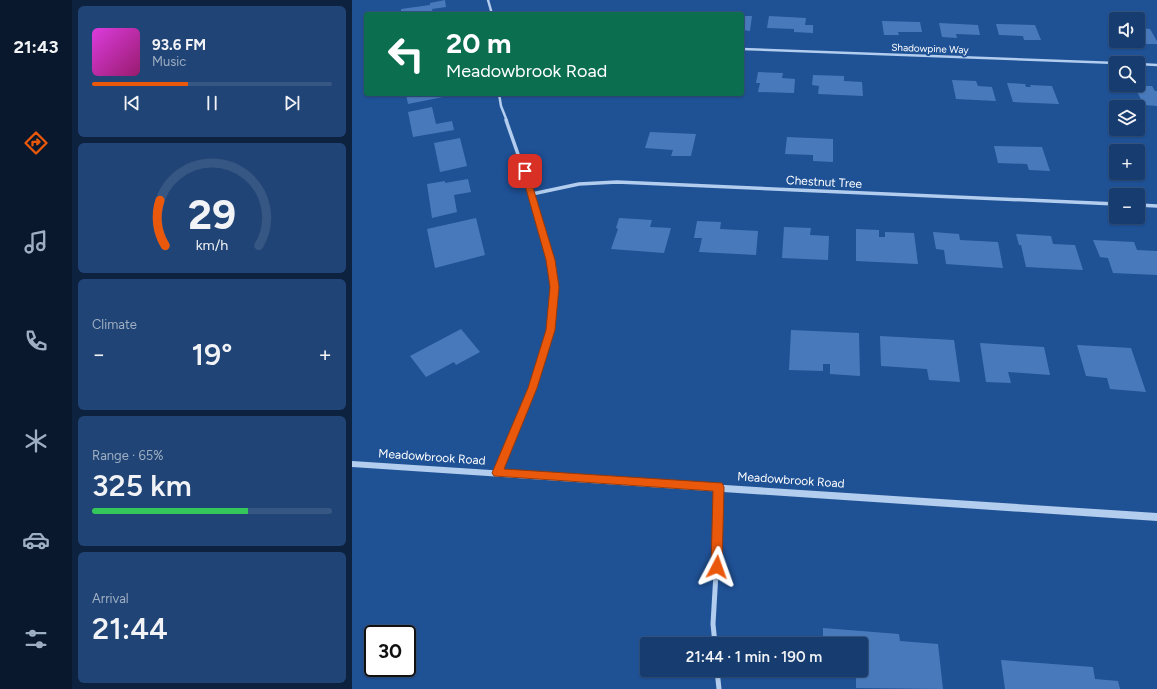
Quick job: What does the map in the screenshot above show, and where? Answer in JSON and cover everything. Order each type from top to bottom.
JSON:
[{"type":"street","points":[[488,0],[491,12]]},
{"type":"street","name":"Shadowpine Way","points":[[744,49],[1109,63]]},
{"type":"street","points":[[1145,64],[1157,65]]},
{"type":"street","points":[[497,473],[533,388],[550,330],[554,287],[550,260],[532,194],[517,147],[501,106],[499,96]]},
{"type":"street","name":"Chestnut Tree","points":[[532,194],[579,184],[617,182],[1109,204]]},
{"type":"street","points":[[1145,205],[1157,206]]},
{"type":"street","name":"Meadowbrook Road","points":[[352,464],[1157,517]]},
{"type":"street","points":[[714,637],[713,624],[718,539],[718,487]]},
{"type":"street","points":[[718,677],[719,689]]},
{"type":"building","points":[[445,0],[446,7],[432,9],[433,12],[401,12],[401,9],[430,5],[430,3]]},
{"type":"building","points":[[606,11],[645,12],[606,12]]},
{"type":"building","points":[[744,16],[752,16],[750,31],[744,30]]},
{"type":"building","points":[[769,16],[806,18],[805,25],[813,25],[813,33],[794,32],[794,29],[767,28]]},
{"type":"building","points":[[882,21],[920,22],[922,32],[898,32],[899,35],[884,35]]},
{"type":"building","points":[[939,23],[978,25],[980,35],[956,34],[957,38],[942,37]]},
{"type":"building","points":[[996,24],[1035,25],[1041,40],[1024,40],[1023,36],[999,35]]},
{"type":"building","points":[[1145,29],[1150,29],[1157,41],[1157,44],[1145,44]]},
{"type":"building","points":[[758,72],[783,73],[782,78],[795,79],[794,93],[758,92],[760,83],[756,83]]},
{"type":"building","points":[[813,75],[844,76],[844,81],[862,82],[863,96],[818,94],[819,86],[812,85]]},
{"type":"building","points":[[952,80],[976,81],[978,86],[992,87],[996,101],[956,99]]},
{"type":"building","points":[[1007,83],[1025,84],[1026,87],[1031,87],[1030,85],[1052,86],[1059,104],[1013,102]]},
{"type":"building","points":[[1145,86],[1152,86],[1155,91],[1157,91],[1157,106],[1145,105],[1145,100],[1141,100],[1137,92],[1145,92]]},
{"type":"building","points":[[406,96],[443,97],[408,104]]},
{"type":"building","points":[[432,107],[436,124],[452,121],[454,130],[413,137],[408,112]]},
{"type":"building","points":[[650,132],[696,134],[691,156],[671,156],[673,150],[645,148]]},
{"type":"building","points":[[787,137],[833,139],[833,162],[813,161],[813,155],[785,154]]},
{"type":"building","points":[[460,138],[467,166],[440,172],[434,143]]},
{"type":"building","points":[[994,146],[1042,147],[1050,171],[1029,170],[1027,164],[998,163]]},
{"type":"building","points":[[468,179],[471,192],[454,195],[457,212],[432,218],[427,184]]},
{"type":"building","points":[[476,218],[485,255],[435,268],[427,229]]},
{"type":"building","points":[[619,218],[652,220],[650,227],[671,228],[664,253],[611,249],[618,229],[616,228]]},
{"type":"building","points":[[697,221],[721,222],[720,229],[758,231],[756,255],[699,252],[702,238],[694,238]]},
{"type":"building","points":[[784,227],[811,228],[810,235],[829,236],[828,260],[782,258]]},
{"type":"building","points":[[856,229],[879,230],[879,237],[885,237],[885,232],[914,233],[918,264],[856,261]]},
{"type":"building","points":[[933,232],[959,234],[960,240],[998,242],[1003,268],[946,264],[944,250],[936,249]]},
{"type":"building","points":[[1016,234],[1051,236],[1053,244],[1075,245],[1083,270],[1026,267],[1021,245],[1019,245]]},
{"type":"building","points":[[1093,240],[1134,242],[1137,250],[1157,251],[1157,275],[1113,273],[1108,258],[1100,257]]},
{"type":"building","points":[[461,329],[480,352],[456,365],[454,362],[426,377],[410,356]]},
{"type":"building","points":[[791,330],[859,333],[860,376],[830,374],[830,364],[823,364],[823,371],[789,370]]},
{"type":"building","points":[[880,336],[954,340],[960,382],[929,380],[927,369],[881,366]]},
{"type":"building","points":[[980,343],[1044,347],[1050,375],[1008,372],[1011,383],[986,382]]},
{"type":"building","points":[[1077,345],[1131,348],[1146,392],[1110,389],[1107,378],[1086,376]]},
{"type":"building","points":[[823,628],[899,634],[900,641],[938,644],[943,689],[856,688],[856,677],[868,677],[868,637],[823,637]]},
{"type":"building","points":[[1001,660],[1093,667],[1095,679],[1118,681],[1120,689],[1005,689]]},
{"type":"route","points":[[525,171],[550,260],[554,287],[550,330],[533,388],[497,473],[718,487],[717,567]]}]
